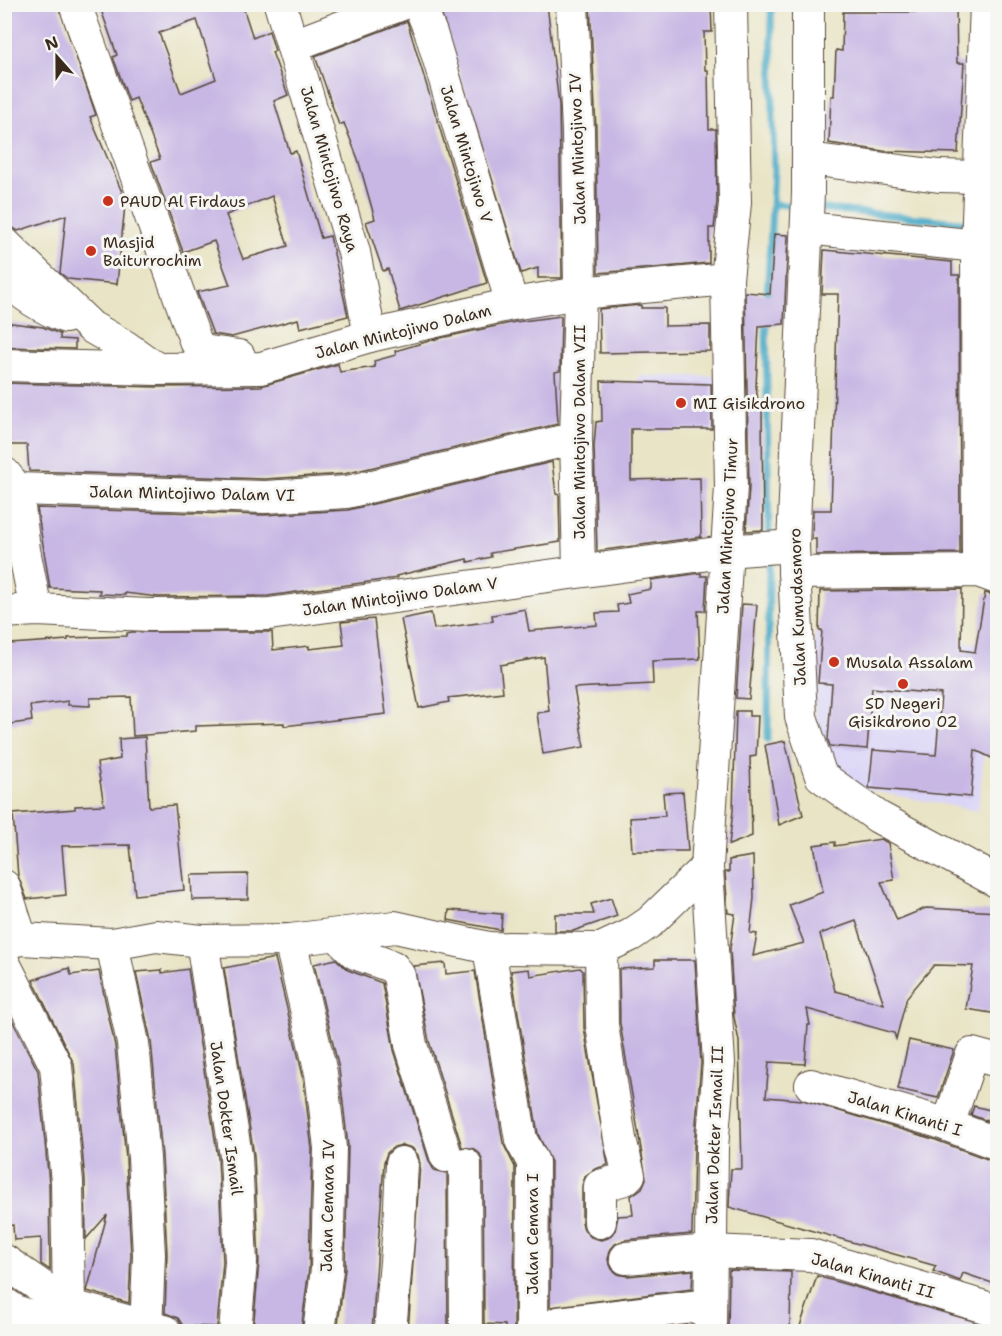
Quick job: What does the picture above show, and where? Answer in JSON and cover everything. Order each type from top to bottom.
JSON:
[{"type":"main road","points":[[4,1261],[72,1319]]},
{"type":"main road","points":[[8,1314],[72,1319],[153,1330]]},
{"type":"street","points":[[75,4],[108,102],[202,351],[231,357],[337,346]]},
{"type":"street","name":"Jalan Mintojiwo Raya","points":[[280,4],[354,252],[370,336]]},
{"type":"street","points":[[294,45],[402,4]]},
{"type":"street","name":"Jalan Mintojiwo V","points":[[419,4],[431,33],[512,304]]},
{"type":"street","name":"Jalan Mintojiwo IV","points":[[572,4],[578,131],[580,293]]},
{"type":"street","name":"Jalan Mintojiwo Timur","points":[[707,867],[768,554],[731,487],[728,279],[735,203],[731,4]]},
{"type":"street","name":"Jalan Kumudasmoro","points":[[808,4],[808,213],[768,554],[801,717],[821,776],[878,817],[998,882]]},
{"type":"street","points":[[988,575],[988,423],[984,244],[990,17]]},
{"type":"street","points":[[809,159],[986,183]]},
{"type":"street","points":[[808,213],[984,244]]},
{"type":"street","points":[[4,243],[91,327]]},
{"type":"street","points":[[4,277],[17,290],[48,310],[91,327],[126,347],[157,369]]},
{"type":"street","name":"Jalan Mintojiwo Dalam","points":[[4,365],[157,369],[261,368],[370,336],[512,304],[580,293],[728,279]]},
{"type":"street","name":"Jalan Mintojiwo Dalam VII","points":[[579,571],[576,438],[580,293]]},
{"type":"street","name":"Jalan Mintojiwo Dalam VI","points":[[36,610],[11,481],[265,497],[347,492],[576,438]]},
{"type":"street","name":"Jalan Mintojiwo Dalam V","points":[[4,612],[36,610],[149,615],[269,614],[579,571],[768,554],[988,575]]},
{"type":"street","points":[[10,948],[112,944],[156,936],[202,941],[290,940],[395,927],[489,948],[601,949],[631,935],[650,922],[707,867]]},
{"type":"street","name":"Jalan Dokter Ismail II","points":[[707,867],[719,1063],[712,1148],[710,1318]]},
{"type":"street","points":[[4,886],[10,948],[56,1066],[67,1182],[72,1319]]},
{"type":"street","points":[[337,935],[355,953],[393,967],[399,976],[411,1046],[456,1160],[466,1332]]},
{"type":"street","name":"Jalan Cemara IV","points":[[290,940],[321,1074],[330,1148],[327,1269],[318,1332]]},
{"type":"street","name":"Jalan Dokter Ismail","points":[[202,941],[236,1156],[241,1262],[235,1332]]},
{"type":"street","points":[[112,944],[133,1043],[144,1158],[153,1330]]},
{"type":"street","name":"Jalan Cemara I","points":[[489,948],[521,1140],[532,1162],[545,1327]]},
{"type":"street","points":[[600,1222],[600,1186],[625,1179],[630,1175],[620,1139],[602,1025],[601,949]]},
{"type":"street","points":[[948,1125],[972,1054],[998,1061]]},
{"type":"street","name":"Jalan Kinanti I","points":[[811,1085],[948,1125],[998,1144]]},
{"type":"street","points":[[390,1332],[401,1206],[402,1163]]},
{"type":"street","name":"Jalan Kinanti II","points":[[626,1258],[710,1251],[811,1256],[998,1311]]},
{"type":"street","points":[[545,1327],[710,1318]]},
{"type":"shaded area","name":"MI Gisikdrono","points":[[638,376],[725,376],[724,431],[636,430]]},
{"type":"shaded area","name":"SD Negeri Gisikdrono 02","points":[[815,632],[996,644],[978,811],[847,786],[825,758],[815,724]]},
{"type":"building","points":[[4,4],[58,4],[96,115],[90,117],[127,204],[125,205],[117,284],[68,279],[60,273],[66,215],[18,231],[8,225],[4,216]]},
{"type":"building","points":[[99,4],[242,4],[253,38],[269,31],[275,51],[272,52],[288,95],[274,101],[290,153],[296,151],[321,238],[330,236],[348,316],[300,328],[298,319],[232,337],[213,334],[197,292],[230,285],[214,241],[183,252],[151,162],[160,159],[136,98],[129,101],[113,57],[117,55]],"holes":[[[197,20],[216,79],[181,93],[159,33]],[[272,196],[288,246],[243,259],[226,215]]]},
{"type":"building","points":[[547,4],[559,105],[562,278],[538,278],[538,268],[521,273],[439,6]]},
{"type":"building","points":[[590,4],[711,4],[712,32],[704,32],[705,70],[708,70],[709,129],[716,129],[717,202],[714,228],[709,228],[709,263],[598,273],[596,130]]},
{"type":"building","points":[[915,4],[956,4],[957,63],[964,63],[958,153],[883,151],[829,143],[836,50],[842,51],[843,12],[915,12]]},
{"type":"building","points":[[407,21],[487,283],[400,311],[388,269],[383,271],[366,222],[375,219],[358,159],[344,123],[339,125],[315,56]]},
{"type":"building","points":[[774,234],[788,235],[784,324],[759,326],[756,386],[759,408],[762,408],[763,530],[746,531],[749,487],[745,292],[770,294]]},
{"type":"building","points":[[824,250],[952,262],[952,275],[959,275],[960,553],[816,555],[816,539],[812,539],[813,510],[831,510],[838,294],[822,294]]},
{"type":"building","points":[[995,278],[998,278],[998,515],[996,515]]},
{"type":"building","points":[[641,305],[641,308],[665,308],[665,326],[710,325],[710,351],[600,353],[599,309]]},
{"type":"building","points":[[561,316],[560,371],[555,372],[558,424],[344,474],[265,479],[29,471],[27,445],[4,445],[4,383],[157,387],[261,386],[338,364],[340,372],[375,367],[374,361],[396,355],[395,351],[436,339],[515,322]]},
{"type":"building","points":[[4,322],[43,327],[60,334],[60,339],[75,340],[75,349],[4,347]]},
{"type":"building","points":[[601,381],[711,384],[712,429],[631,429],[631,480],[700,478],[701,537],[597,551],[594,446],[596,422],[602,421]]},
{"type":"building","points":[[552,462],[556,494],[559,495],[560,542],[490,553],[491,557],[468,562],[467,559],[396,576],[397,578],[268,596],[158,597],[125,593],[125,595],[99,594],[100,590],[50,588],[37,508],[264,515],[348,510]]},
{"type":"building","points":[[701,573],[701,576],[707,576],[705,611],[698,611],[700,659],[652,661],[653,684],[574,688],[584,747],[543,754],[537,713],[549,711],[544,657],[500,665],[503,692],[448,698],[449,702],[419,708],[401,619],[431,613],[434,629],[493,621],[492,615],[525,609],[529,631],[597,625],[596,613],[618,612],[617,605],[629,603],[627,594],[651,589],[651,580]]},
{"type":"building","name":"SD Negeri Gisikdrono 02","points":[[962,589],[961,650],[975,652],[985,593],[998,596],[998,761],[975,750],[971,797],[869,788],[873,750],[936,755],[941,694],[872,688],[867,749],[830,746],[828,740],[832,684],[818,683],[822,630],[819,630],[820,591]]},
{"type":"building","points":[[742,604],[757,605],[749,699],[736,698]]},
{"type":"building","points":[[374,619],[386,714],[284,726],[284,723],[196,726],[196,731],[133,736],[131,697],[90,698],[90,706],[68,705],[68,701],[30,706],[32,721],[4,725],[4,646],[10,644],[68,640],[68,638],[127,636],[127,633],[132,632],[272,632],[273,650],[309,646],[309,649],[344,645],[341,622]]},
{"type":"building","points":[[736,711],[749,711],[749,716],[758,716],[756,756],[750,757],[752,836],[729,845],[733,811]]},
{"type":"building","points":[[145,737],[149,807],[175,805],[184,890],[135,895],[130,845],[62,846],[66,895],[27,899],[18,876],[13,814],[75,809],[75,806],[104,805],[97,763],[120,759],[119,739]]},
{"type":"building","points":[[785,741],[803,815],[779,825],[765,745]]},
{"type":"building","points":[[683,792],[688,851],[632,851],[630,818],[665,816],[663,793]]},
{"type":"building","points":[[881,839],[888,843],[894,880],[881,882],[897,920],[926,908],[998,912],[998,1014],[966,1009],[973,966],[934,965],[907,997],[896,1039],[894,1033],[807,1009],[810,1025],[808,1025],[805,1064],[769,1062],[766,1097],[803,1100],[933,1139],[998,1163],[998,1285],[963,1273],[960,1281],[933,1271],[936,1266],[729,1207],[731,1169],[742,1169],[739,1041],[734,1017],[730,949],[735,914],[728,913],[725,872],[729,872],[729,860],[753,856],[754,898],[750,933],[757,934],[753,956],[804,943],[789,905],[823,892],[814,845],[835,842],[835,846]],"holes":[[[856,921],[884,1004],[835,991],[820,934]]]},
{"type":"building","points":[[248,874],[248,899],[192,900],[191,875]]},
{"type":"building","points":[[611,898],[617,916],[573,931],[555,931],[555,914],[594,914],[591,904]]},
{"type":"building","points":[[449,910],[502,914],[501,930],[448,920]]},
{"type":"building","points":[[275,958],[303,1076],[312,1149],[309,1268],[301,1332],[253,1332],[259,1261],[254,1155],[224,968]]},
{"type":"building","points":[[336,959],[348,970],[382,983],[394,1050],[429,1161],[434,1170],[447,1173],[448,1332],[408,1332],[420,1164],[418,1155],[412,1148],[402,1145],[394,1147],[387,1153],[384,1162],[372,1332],[337,1332],[345,1269],[348,1146],[339,1069],[314,964]]},
{"type":"building","points":[[655,960],[695,960],[701,1063],[694,1147],[692,1234],[624,1240],[615,1244],[610,1250],[608,1260],[612,1269],[618,1274],[627,1276],[693,1270],[692,1289],[550,1307],[551,1162],[538,1134],[511,971],[529,969],[530,976],[580,968],[583,971],[584,1028],[608,1165],[595,1169],[585,1176],[582,1186],[582,1222],[584,1230],[591,1237],[601,1240],[608,1238],[615,1231],[618,1216],[633,1215],[631,1196],[642,1188],[646,1179],[620,1023],[619,969],[655,967]]},
{"type":"building","points":[[445,963],[446,974],[475,971],[503,1143],[515,1167],[514,1332],[505,1332],[505,1325],[484,1324],[483,1163],[480,1154],[474,1149],[462,1147],[429,1041],[414,966]]},
{"type":"building","points":[[69,968],[71,975],[99,971],[115,1046],[126,1159],[131,1255],[129,1303],[87,1291],[107,1215],[86,1239],[85,1180],[74,1064],[33,980]]},
{"type":"building","points":[[188,969],[218,1158],[223,1262],[217,1327],[183,1326],[178,1318],[165,1313],[167,1254],[162,1156],[151,1041],[136,972],[162,970],[162,973]]},
{"type":"building","points":[[4,1004],[38,1071],[49,1183],[50,1270],[41,1264],[41,1238],[14,1240],[13,1225],[4,1226]]},
{"type":"building","points":[[909,1040],[954,1050],[938,1098],[898,1089]]},
{"type":"building","points":[[974,1106],[990,1110],[987,1121],[971,1115]]},
{"type":"building","points":[[729,1270],[791,1272],[790,1332],[728,1332]]},
{"type":"building","points":[[817,1276],[998,1328],[998,1332],[798,1332]]},
{"type":"waterway","points":[[767,301],[774,172],[771,4]]},
{"type":"waterway","points":[[773,204],[801,206]]},
{"type":"waterway","points":[[815,208],[971,223]]},
{"type":"waterway","points":[[766,318],[769,541]]},
{"type":"waterway","points":[[768,739],[769,555]]},
{"type":"place","name":"PAUD Al Firdaus","points":[[108,201]]},
{"type":"place","name":"Masjid Baiturrochim","points":[[91,251]]},
{"type":"place","name":"MI Gisikdrono","points":[[681,403]]},
{"type":"place","name":"Musala Assalam","points":[[834,662]]},
{"type":"place","name":"SD Negeri Gisikdrono 02","points":[[903,684]]}]
